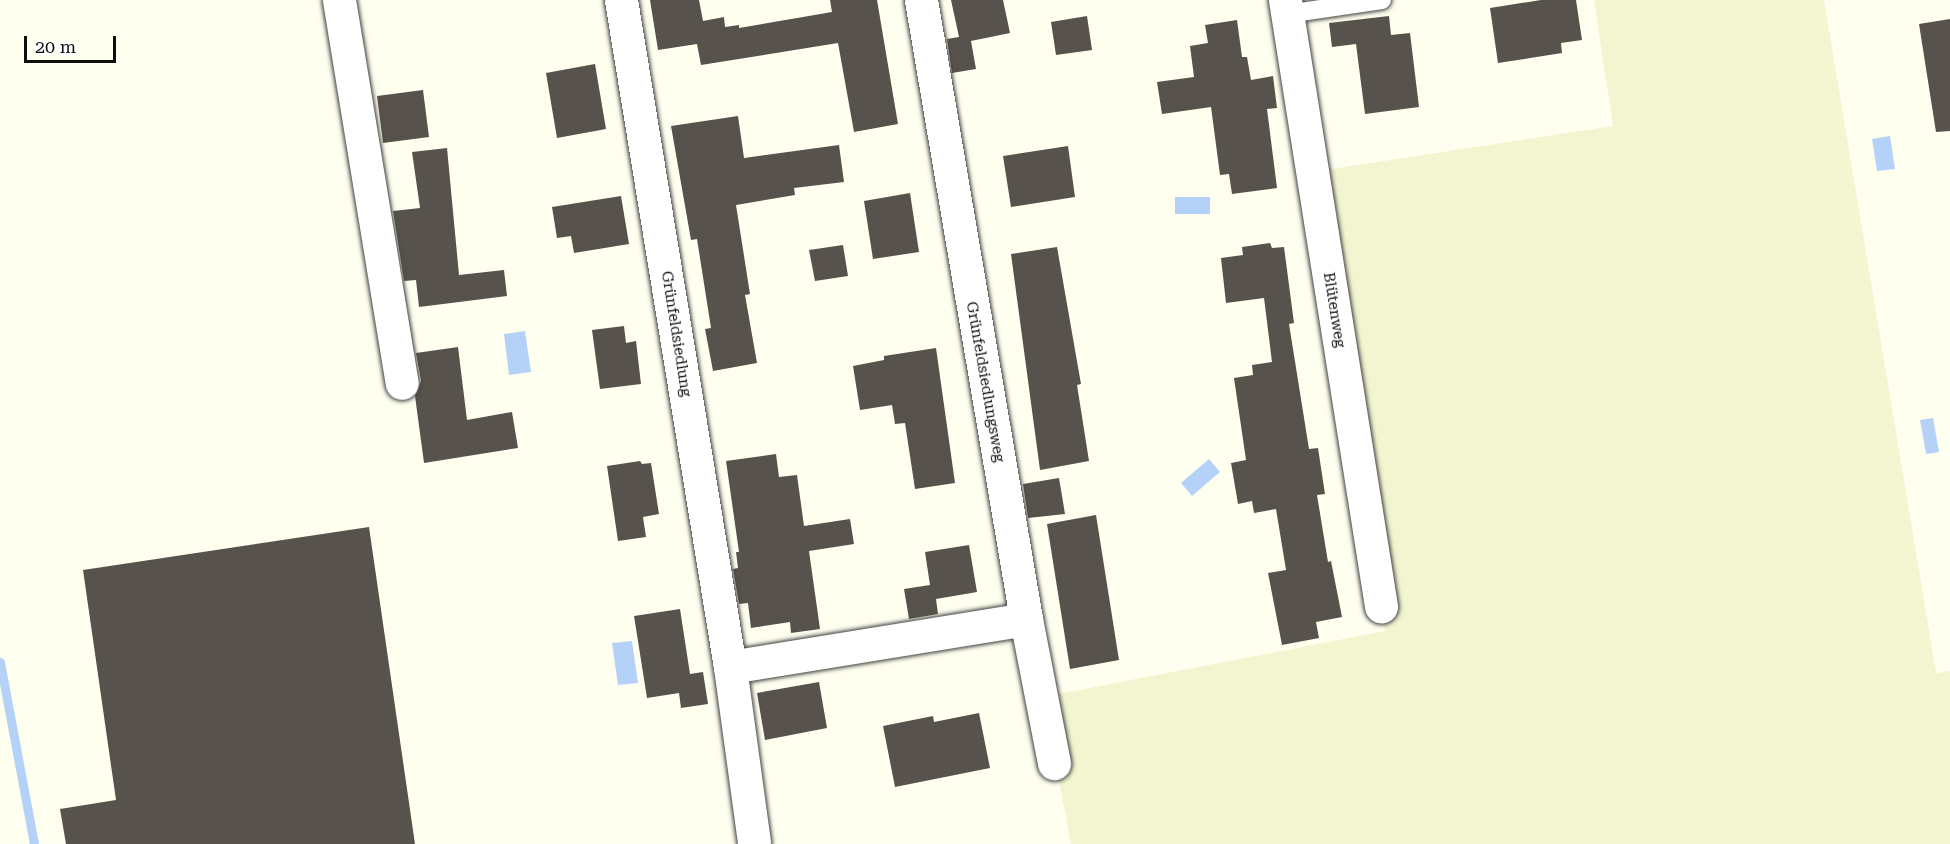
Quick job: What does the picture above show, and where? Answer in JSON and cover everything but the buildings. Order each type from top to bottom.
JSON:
[{"type":"street","points":[[339,0],[402,383]]},
{"type":"street","name":"Grünfeldsiedlung","points":[[621,0],[730,667],[754,842]]},
{"type":"street","name":"Grünfeldsiedlungsweg","points":[[921,0],[1026,619],[1054,763]]},
{"type":"street","name":"Blütenweg","points":[[1286,7],[1381,606]]},
{"type":"street","points":[[730,667],[1026,619]]},
{"type":"lane","name":"Blütenweg","points":[[1286,7],[1382,0]]},
{"type":"green space","points":[[1594,0],[1824,0],[1936,673],[1950,671],[1950,844],[1071,844],[1043,697],[1385,631],[1312,172],[1613,126]]},
{"type":"water","points":[[1890,136],[1895,169],[1877,171],[1872,139]]},
{"type":"water","points":[[1175,197],[1210,197],[1210,214],[1175,214]]},
{"type":"water","points":[[525,331],[531,372],[509,375],[504,334]]},
{"type":"water","points":[[1933,418],[1939,452],[1926,454],[1920,420]]},
{"type":"water","points":[[1209,459],[1220,472],[1192,496],[1181,483]]},
{"type":"water","points":[[632,641],[638,683],[618,685],[612,643]]},
{"type":"waterway","points":[[0,662],[34,844]]}]
